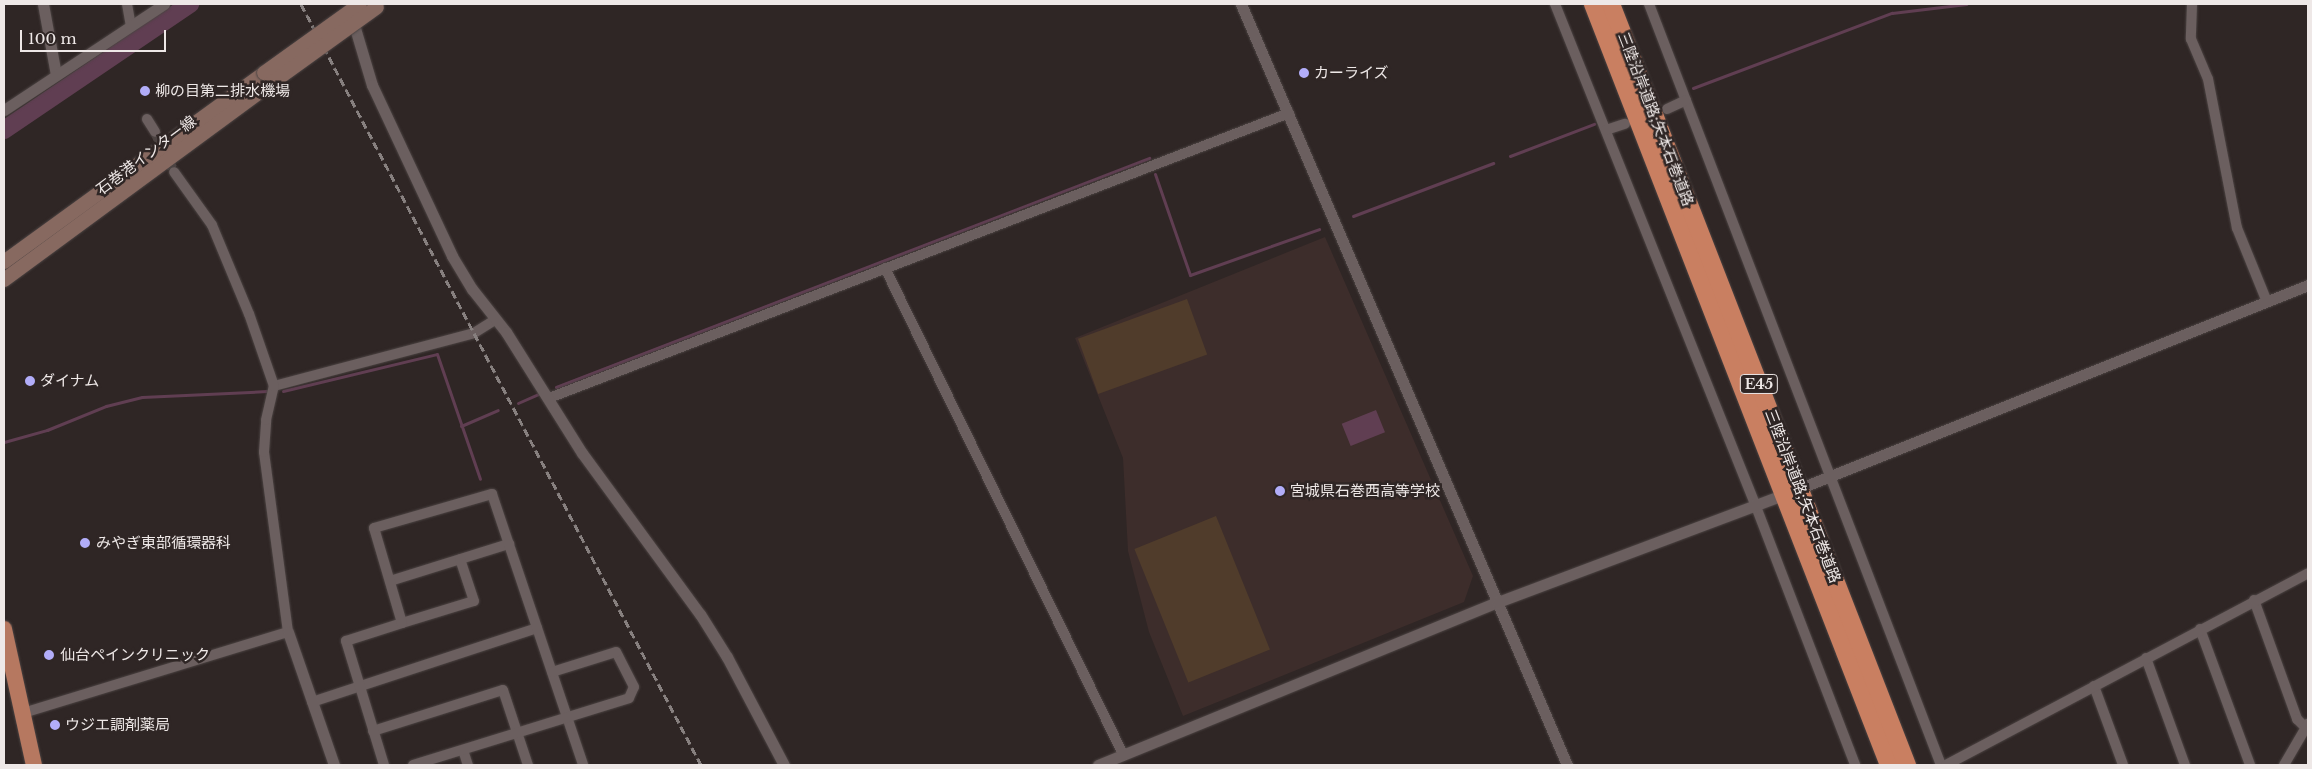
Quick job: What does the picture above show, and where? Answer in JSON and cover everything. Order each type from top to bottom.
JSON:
[{"type":"highway","name":"三陸沿岸道路;矢本石巻道路","points":[[1593,4],[1889,765]]},
{"type":"highway","name":"三陸沿岸道路;矢本石巻道路","points":[[1611,4],[1907,765]]},
{"type":"highway","points":[[4,629],[5,646],[23,713],[34,765]]},
{"type":"main road","name":"石巻港インター線","points":[[4,280],[266,79],[360,4]]},
{"type":"main road","name":"石巻港インター線","points":[[4,262],[266,79],[379,5]]},
{"type":"street","points":[[43,4],[56,75]]},
{"type":"street","points":[[127,4],[131,27]]},
{"type":"street","points":[[4,110],[164,4]]},
{"type":"street","points":[[351,4],[362,58],[393,132],[452,256],[549,398],[582,453],[700,614],[727,657],[784,765]]},
{"type":"street","points":[[1241,4],[1290,114],[1567,765]]},
{"type":"street","points":[[1555,4],[1755,504],[1855,765]]},
{"type":"street","points":[[1649,4],[1828,476],[1941,765]]},
{"type":"street","points":[[2192,4],[2191,39],[2208,79],[2237,228],[2267,302]]},
{"type":"street","points":[[1667,109],[1686,100]]},
{"type":"street","points":[[549,398],[1290,114]]},
{"type":"street","points":[[147,119],[155,132]]},
{"type":"street","points":[[1606,130],[1625,124]]},
{"type":"street","points":[[174,172],[212,225],[249,314],[274,386],[266,420],[264,452],[288,632],[334,765]]},
{"type":"street","points":[[885,268],[1124,756]]},
{"type":"street","points":[[1808,485],[2308,286]]},
{"type":"street","points":[[274,386],[474,333],[496,320]]},
{"type":"street","points":[[402,623],[374,528],[492,494],[583,765]]},
{"type":"street","points":[[1098,765],[1498,602],[1774,498]]},
{"type":"street","points":[[390,581],[509,544]]},
{"type":"street","points":[[384,765],[346,641],[474,601],[460,559]]},
{"type":"street","points":[[1946,765],[2254,600],[2308,574]]},
{"type":"street","points":[[2254,600],[2297,719],[2306,726],[2284,765]]},
{"type":"street","points":[[312,702],[537,628]]},
{"type":"street","points":[[2200,629],[2250,765]]},
{"type":"street","points":[[23,713],[288,632]]},
{"type":"street","points":[[413,765],[629,698],[634,688],[616,652],[552,672]]},
{"type":"street","points":[[2146,658],[2185,765]]},
{"type":"street","points":[[2094,686],[2123,765]]},
{"type":"street","points":[[373,731],[503,690],[528,765]]},
{"type":"street","points":[[463,750],[468,765]]},
{"type":"shaded area","name":"宮城県石巻西高等学校","points":[[1325,237],[1473,576],[1464,602],[1183,716],[1149,632],[1128,551],[1123,458],[1075,338]]},
{"type":"shaded area","points":[[1187,299],[1207,354],[1098,394],[1078,339]]},
{"type":"shaded area","points":[[1376,410],[1385,432],[1351,446],[1342,424]]},
{"type":"shaded area","points":[[1216,516],[1270,650],[1188,682],[1134,549]]},
{"type":"waterway","points":[[4,130],[190,4]]},
{"type":"waterway","points":[[1693,88],[1892,13],[1966,4]]},
{"type":"waterway","points":[[1510,156],[1594,124]]},
{"type":"waterway","points":[[556,387],[1149,158]]},
{"type":"waterway","points":[[1353,216],[1493,163]]},
{"type":"waterway","points":[[1155,174],[1190,275],[1319,229]]},
{"type":"waterway","points":[[283,391],[437,354],[480,479]]},
{"type":"waterway","points":[[4,442],[47,430],[106,406],[142,397],[267,391]]},
{"type":"waterway","points":[[518,403],[538,394]]},
{"type":"waterway","points":[[461,426],[498,410]]},
{"type":"tunnel","points":[[155,132],[174,172]]},
{"type":"railway","points":[[301,4],[701,765]]},
{"type":"place","name":"カーライズ","points":[[1304,73]]},
{"type":"place","name":"柳の目第二排水機場","points":[[145,91]]},
{"type":"place","name":"ダイナム","points":[[30,381]]},
{"type":"place","name":"宮城県石巻西高等学校","points":[[1280,491]]},
{"type":"place","name":"みやぎ東部循環器科","points":[[85,543]]},
{"type":"place","name":"仙台ペインクリニック","points":[[49,655]]},
{"type":"place","name":"ウジエ調剤薬局","points":[[55,725]]}]
